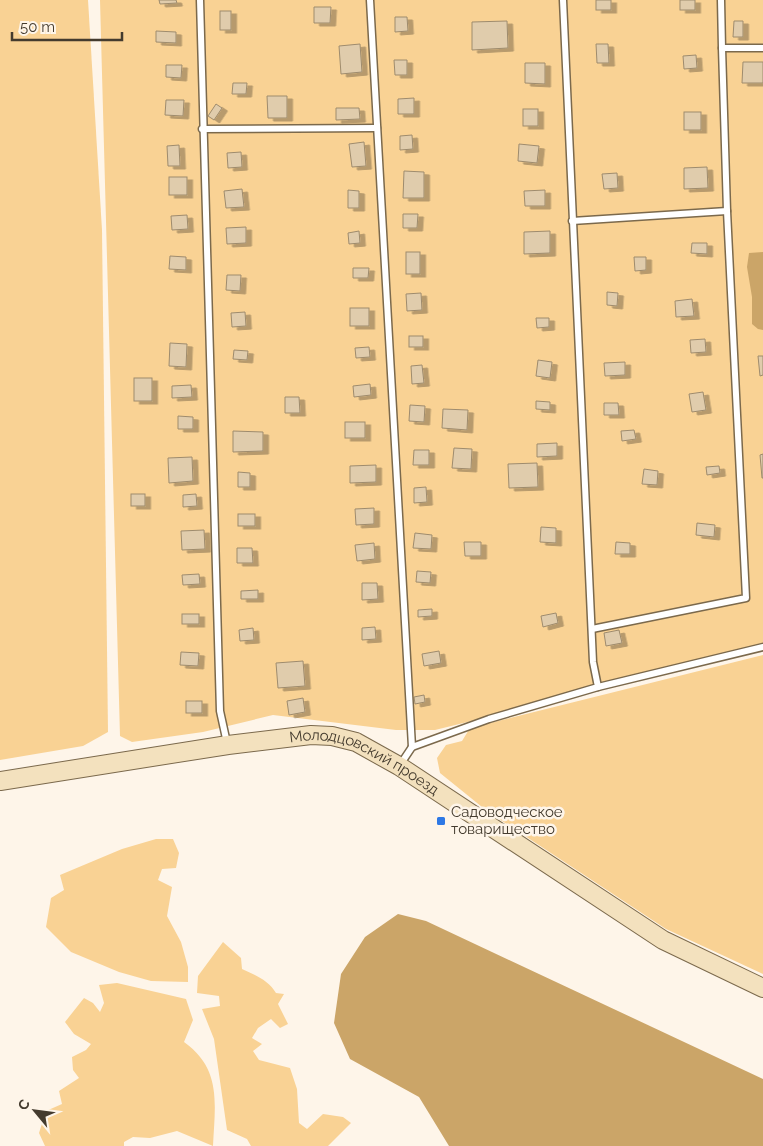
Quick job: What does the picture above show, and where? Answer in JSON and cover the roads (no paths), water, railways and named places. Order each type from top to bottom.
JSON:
[{"type":"street","name":"Молодцовский проезд","points":[[0,781],[311,735],[332,736],[356,742],[399,766],[663,940],[763,988]]},
{"type":"lane","points":[[200,0],[202,129],[220,711],[228,746]]},
{"type":"lane","points":[[370,0],[412,747]]},
{"type":"lane","points":[[563,0],[592,629],[598,687]]},
{"type":"lane","points":[[592,629],[746,598],[727,211],[721,0]]},
{"type":"lane","points":[[722,48],[763,48]]},
{"type":"lane","points":[[202,129],[377,128]]},
{"type":"lane","points":[[572,221],[727,211]]},
{"type":"lane","points":[[399,766],[412,747],[489,719],[598,687],[763,647]]},
{"type":"place","name":"Садоводческое товарищество","points":[[441,821]]}]
